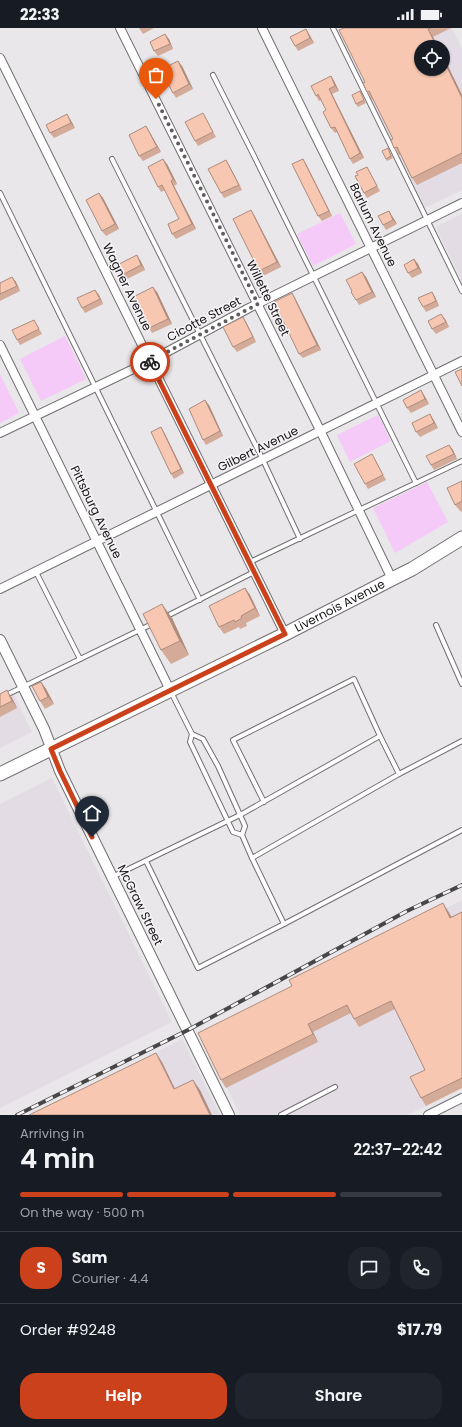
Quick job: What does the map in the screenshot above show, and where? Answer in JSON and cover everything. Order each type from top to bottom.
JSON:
[{"type":"main road","name":"Livernois Avenue","points":[[0,774],[285,634],[412,569],[462,538]]},
{"type":"street","name":"Willette Street","points":[[120,28],[321,431],[392,579]]},
{"type":"street","name":"Barlum Avenue","points":[[262,28],[462,432]]},
{"type":"street","name":"Wagner Avenue","points":[[0,58],[3,70],[150,361],[285,634]]},
{"type":"street","name":"Cicotte Street","points":[[0,433],[150,361],[258,304],[462,203]]},
{"type":"street","name":"Pittsburg Avenue","points":[[0,345],[170,690]]},
{"type":"street","name":"Gilbert Avenue","points":[[0,589],[462,361]]},
{"type":"street","name":"McGraw Street","points":[[0,640],[44,729],[60,771],[229,1115]]},
{"type":"street","points":[[428,1115],[462,1098]]},
{"type":"lane","points":[[333,28],[462,291]]},
{"type":"lane","points":[[213,75],[416,483]]},
{"type":"lane","points":[[112,158],[263,460],[300,539]]},
{"type":"lane","points":[[0,193],[200,600]]},
{"type":"lane","points":[[249,562],[360,511],[462,461]]},
{"type":"lane","points":[[36,572],[80,659]]},
{"type":"lane","points":[[0,698],[141,630],[254,572]]},
{"type":"lane","points":[[436,625],[462,684]]},
{"type":"lane","points":[[264,802],[233,740],[354,679],[399,774]]},
{"type":"lane","points":[[170,690],[192,734],[203,739],[218,766],[245,826],[242,835],[284,924]]},
{"type":"lane","points":[[192,734],[190,742],[233,832],[242,835]]},
{"type":"lane","points":[[112,878],[240,815],[380,736]]},
{"type":"lane","points":[[252,858],[399,774],[462,740]]},
{"type":"lane","points":[[146,861],[198,968],[462,830]]},
{"type":"lane","points":[[281,1115],[335,1087]]},
{"type":"shaded area","points":[[340,28],[452,28],[462,49],[462,190],[425,208],[337,30]]},
{"type":"shaded area","points":[[340,213],[356,244],[313,266],[297,234]]},
{"type":"shaded area","points":[[462,214],[462,281],[436,227]]},
{"type":"shaded area","points":[[65,336],[86,379],[41,401],[20,359]]},
{"type":"shaded area","points":[[0,374],[19,413],[0,423]]},
{"type":"shaded area","points":[[378,415],[391,441],[350,462],[337,435]]},
{"type":"shaded area","points":[[427,482],[448,522],[395,553],[373,508]]},
{"type":"shaded area","points":[[14,695],[32,732],[0,748],[0,702]]},
{"type":"shaded area","points":[[52,778],[172,1022],[0,1108],[0,804]]},
{"type":"shaded area","points":[[462,900],[462,1088],[407,1115],[240,1115],[201,1034]]},
{"type":"shaded area","points":[[182,1039],[220,1115],[33,1115]]},
{"type":"building","points":[[344,28],[431,28],[428,29],[434,40],[414,40],[414,76],[450,76],[450,73],[462,98],[462,153],[412,178],[397,147],[394,148],[391,140],[393,139],[369,91],[367,92],[363,83],[365,82],[339,30]]},
{"type":"building","points":[[306,29],[310,38],[295,46],[290,37]]},
{"type":"building","points":[[165,34],[170,44],[154,51],[150,42]]},
{"type":"building","points":[[178,61],[189,84],[173,93],[162,69]]},
{"type":"building","points":[[331,76],[335,86],[329,89],[360,153],[350,159],[335,127],[331,128],[323,112],[326,110],[318,94],[316,96],[311,86]]},
{"type":"building","points":[[360,91],[364,100],[356,104],[352,95]]},
{"type":"building","points":[[203,113],[213,132],[195,141],[185,122]]},
{"type":"building","points":[[67,114],[71,123],[50,133],[46,125]]},
{"type":"building","points":[[146,126],[157,147],[139,156],[129,135]]},
{"type":"building","points":[[388,148],[391,156],[386,159],[382,151]]},
{"type":"building","points":[[163,159],[173,179],[171,181],[192,224],[172,234],[168,224],[179,219],[162,185],[158,187],[148,167]]},
{"type":"building","points":[[303,159],[329,211],[318,216],[292,164]]},
{"type":"building","points":[[226,160],[239,185],[221,193],[208,169]]},
{"type":"building","points":[[367,167],[377,186],[364,193],[355,176],[358,175],[356,172]]},
{"type":"building","points":[[99,193],[115,224],[102,231],[86,200]]},
{"type":"building","points":[[251,210],[277,262],[259,271],[233,219]]},
{"type":"building","points":[[389,211],[393,220],[383,225],[378,216]]},
{"type":"building","points":[[137,255],[141,265],[122,275],[117,265]]},
{"type":"building","points":[[414,259],[418,268],[408,273],[404,265]]},
{"type":"building","points":[[362,272],[372,292],[356,300],[346,280]]},
{"type":"building","points":[[12,277],[17,286],[0,294],[0,283]]},
{"type":"building","points":[[153,287],[168,319],[149,328],[133,297]]},
{"type":"building","points":[[95,290],[100,299],[82,308],[77,298]]},
{"type":"building","points":[[432,292],[436,301],[423,307],[418,298]]},
{"type":"building","points":[[292,293],[317,345],[299,354],[274,302]]},
{"type":"building","points":[[441,314],[446,322],[432,329],[428,321]]},
{"type":"building","points":[[243,317],[253,337],[233,347],[223,327]]},
{"type":"building","points":[[34,320],[39,329],[17,340],[12,330]]},
{"type":"building","points":[[462,369],[462,386],[455,372]]},
{"type":"building","points":[[421,390],[425,399],[407,408],[403,400]]},
{"type":"building","points":[[205,400],[220,431],[203,440],[189,409]]},
{"type":"building","points":[[430,414],[434,423],[416,432],[412,423]]},
{"type":"building","points":[[161,427],[181,469],[171,474],[151,432]]},
{"type":"building","points":[[449,445],[454,454],[431,465],[426,456]]},
{"type":"building","points":[[372,454],[383,475],[365,484],[354,464]]},
{"type":"building","points":[[462,481],[462,501],[455,505],[447,488]]},
{"type":"building","points":[[245,588],[255,608],[241,616],[242,618],[235,622],[234,620],[219,627],[209,606]]},
{"type":"building","points":[[162,604],[180,641],[161,650],[143,614]]},
{"type":"building","points":[[41,682],[48,697],[40,701],[32,686]]},
{"type":"building","points":[[7,690],[12,701],[0,707],[0,694]]},
{"type":"building","points":[[443,903],[450,918],[462,912],[462,1078],[421,1098],[410,1077],[425,1070],[391,1001],[354,1019],[347,1005],[308,1024],[313,1034],[221,1080],[198,1033],[292,986],[289,980]]},
{"type":"building","points":[[156,1053],[174,1089],[193,1080],[210,1115],[29,1115]]},
{"type":"railway","points":[[17,1115],[188,1030],[407,911],[462,885]]},
{"type":"way so far","points":[[150,362],[258,304],[156,99]]},
{"type":"route","points":[[92,837],[51,749],[285,634],[150,362]]}]
